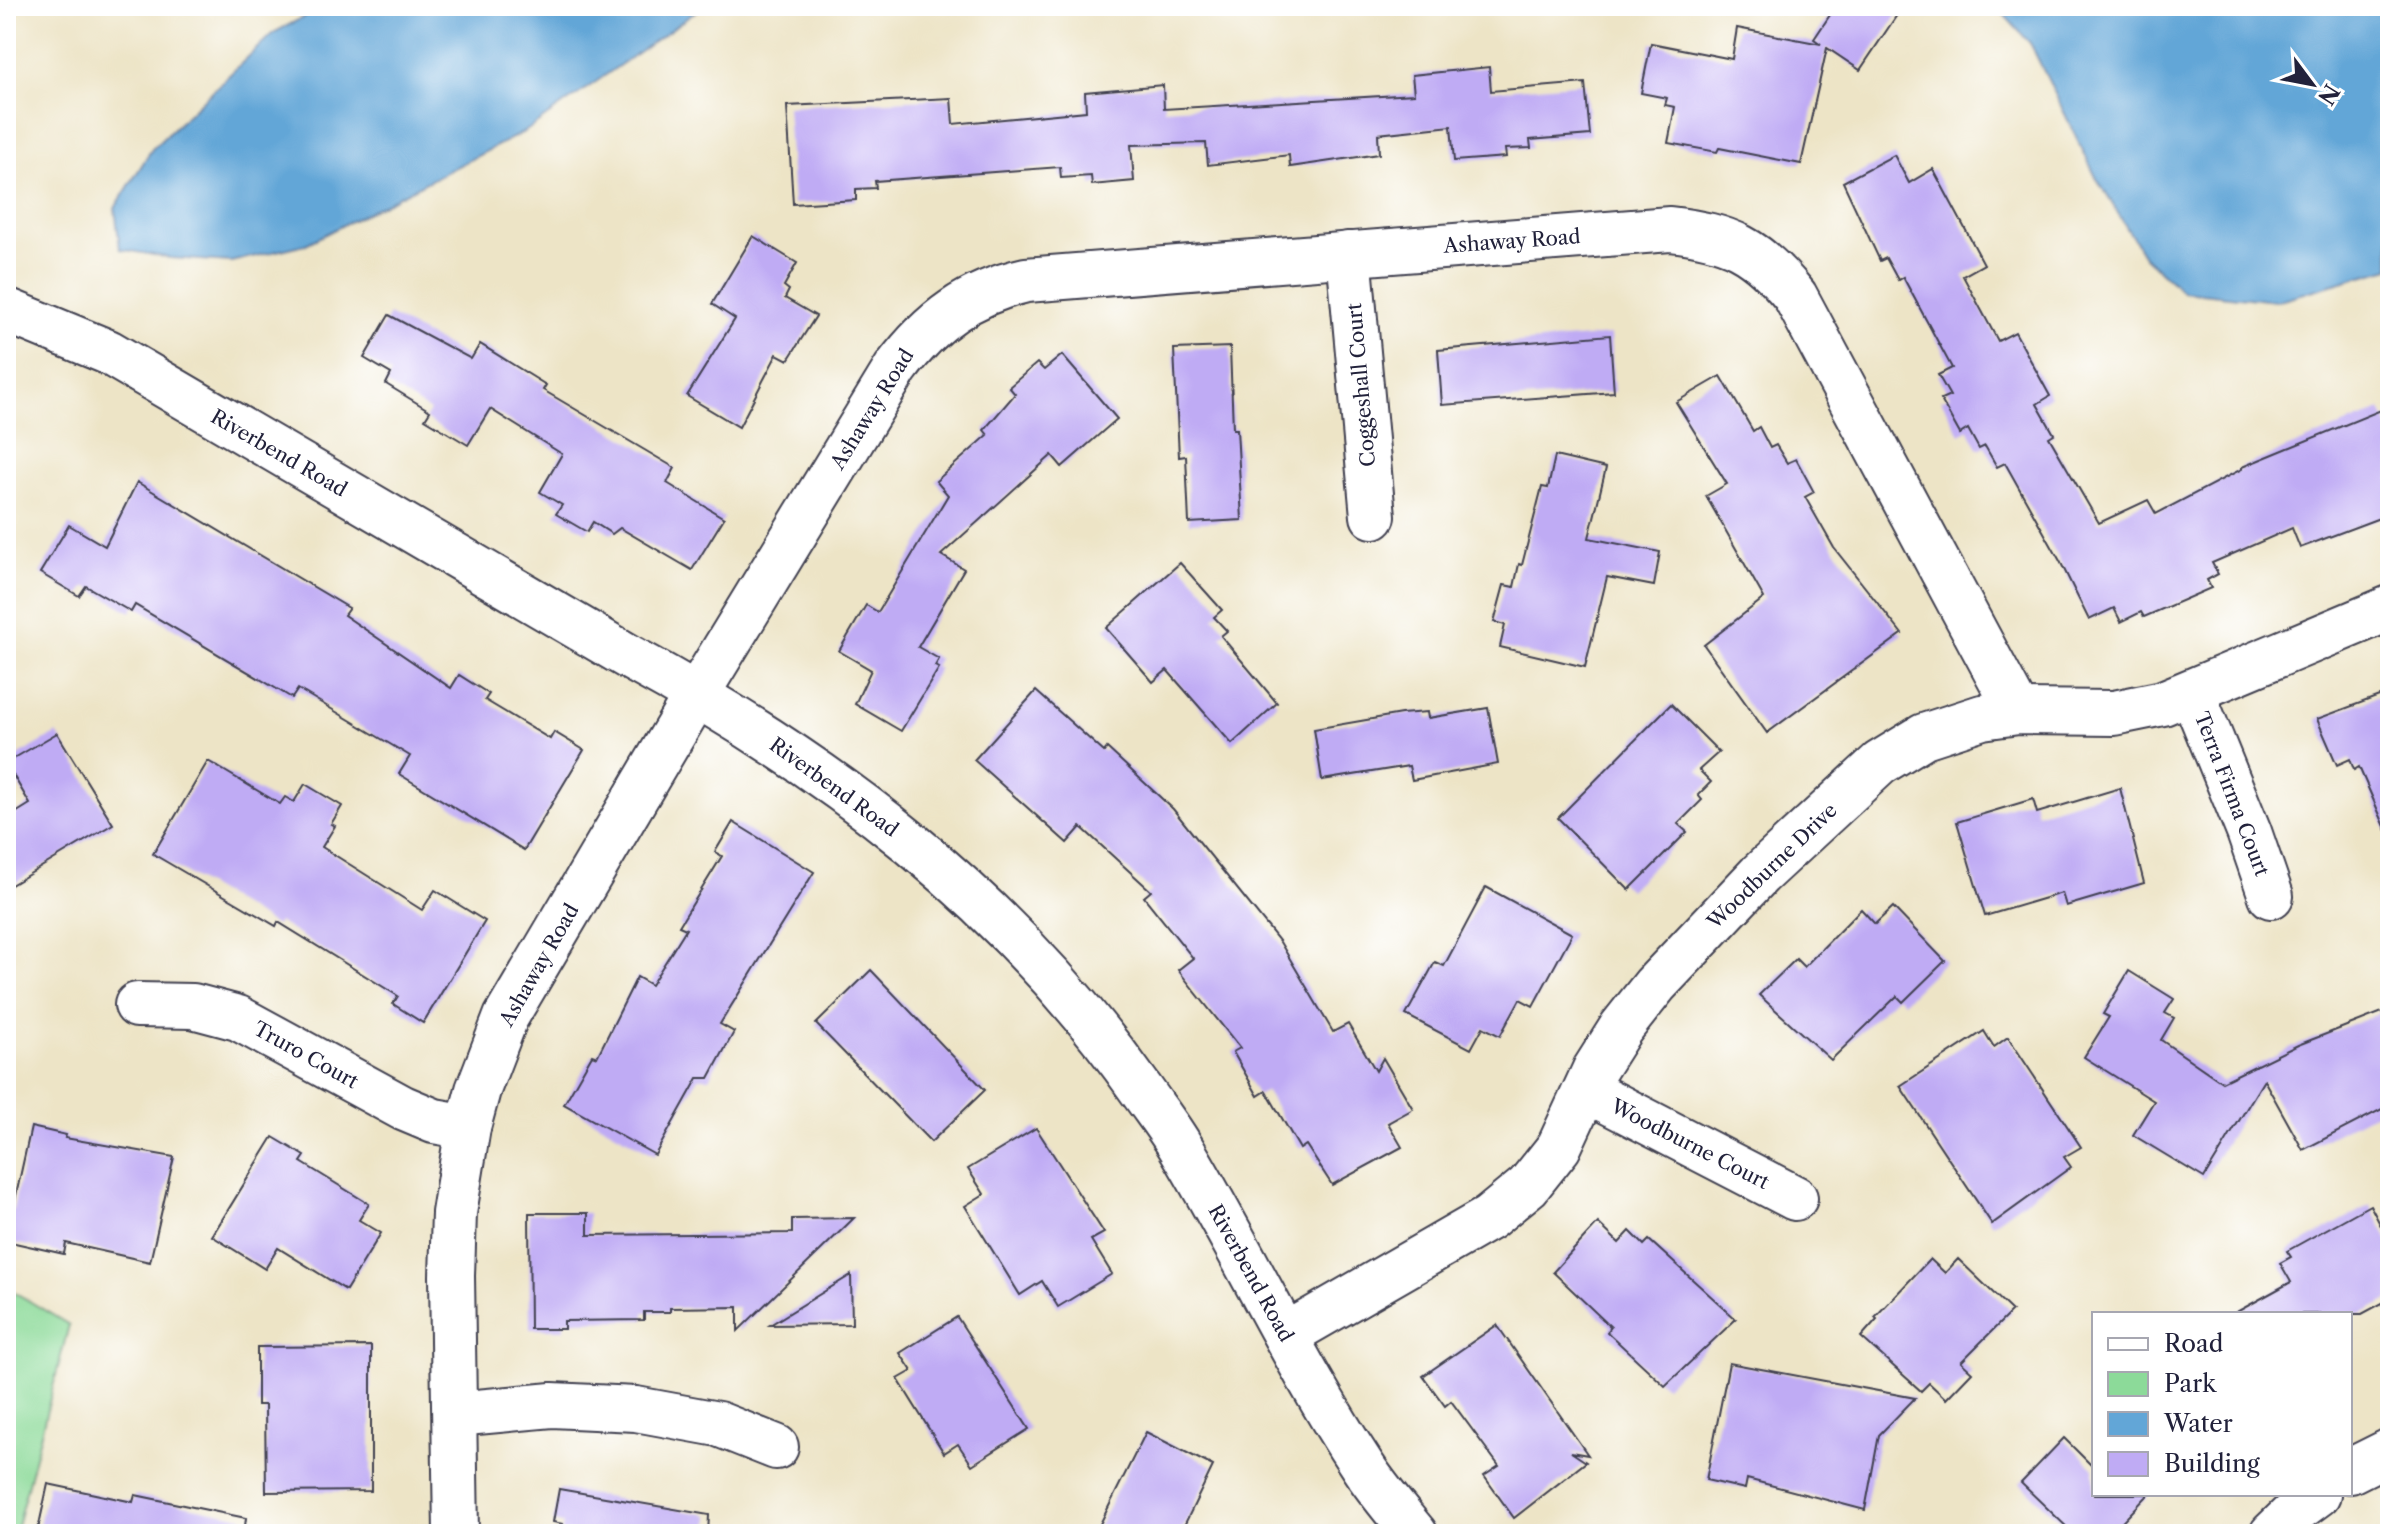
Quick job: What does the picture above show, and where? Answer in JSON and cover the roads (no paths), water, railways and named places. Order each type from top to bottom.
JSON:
[{"type":"street","name":"Ashaway Road","points":[[456,1534],[454,1213],[468,1127],[478,1090],[506,1017],[697,694],[896,368],[917,339],[959,305],[1000,286],[1026,280],[1670,229],[1708,233],[1744,248],[1775,272],[1795,296],[2018,712]]},
{"type":"street","name":"Coggeshall Court","points":[[1349,254],[1373,516]]},
{"type":"street","name":"Riverbend Road","points":[[6,310],[108,352],[697,694],[822,773],[922,851],[1015,936],[1104,1037],[1182,1148],[1322,1401],[1364,1469],[1415,1534]]},
{"type":"street","name":"Woodburne Drive","points":[[1286,1335],[1489,1218],[1528,1186],[1559,1147],[1621,1028],[1655,985],[1760,874],[1880,763],[1924,736],[1982,717],[2018,712],[2114,713],[2163,703],[2390,608]]},
{"type":"street","name":"Terra Firma Court","points":[[2192,692],[2249,832],[2271,896]]},
{"type":"street","name":"Truro Court","points":[[137,1005],[193,1006],[238,1018],[403,1108],[434,1121],[468,1127]]},
{"type":"street","name":"Woodburne Court","points":[[1586,1090],[1795,1198]]},
{"type":"street","points":[[455,1414],[552,1405],[636,1409],[718,1424],[776,1447]]},
{"type":"street","points":[[2352,1470],[2390,1451]]},
{"type":"street","points":[[2272,1534],[2316,1496]]},
{"type":"water","points":[[325,6],[704,6],[526,131],[306,244],[231,262],[170,258],[120,249],[115,208],[152,149],[273,33]]},
{"type":"water","points":[[1996,6],[2390,6],[2390,268],[2276,301],[2182,291],[2144,256],[2096,177],[2030,43]]}]
